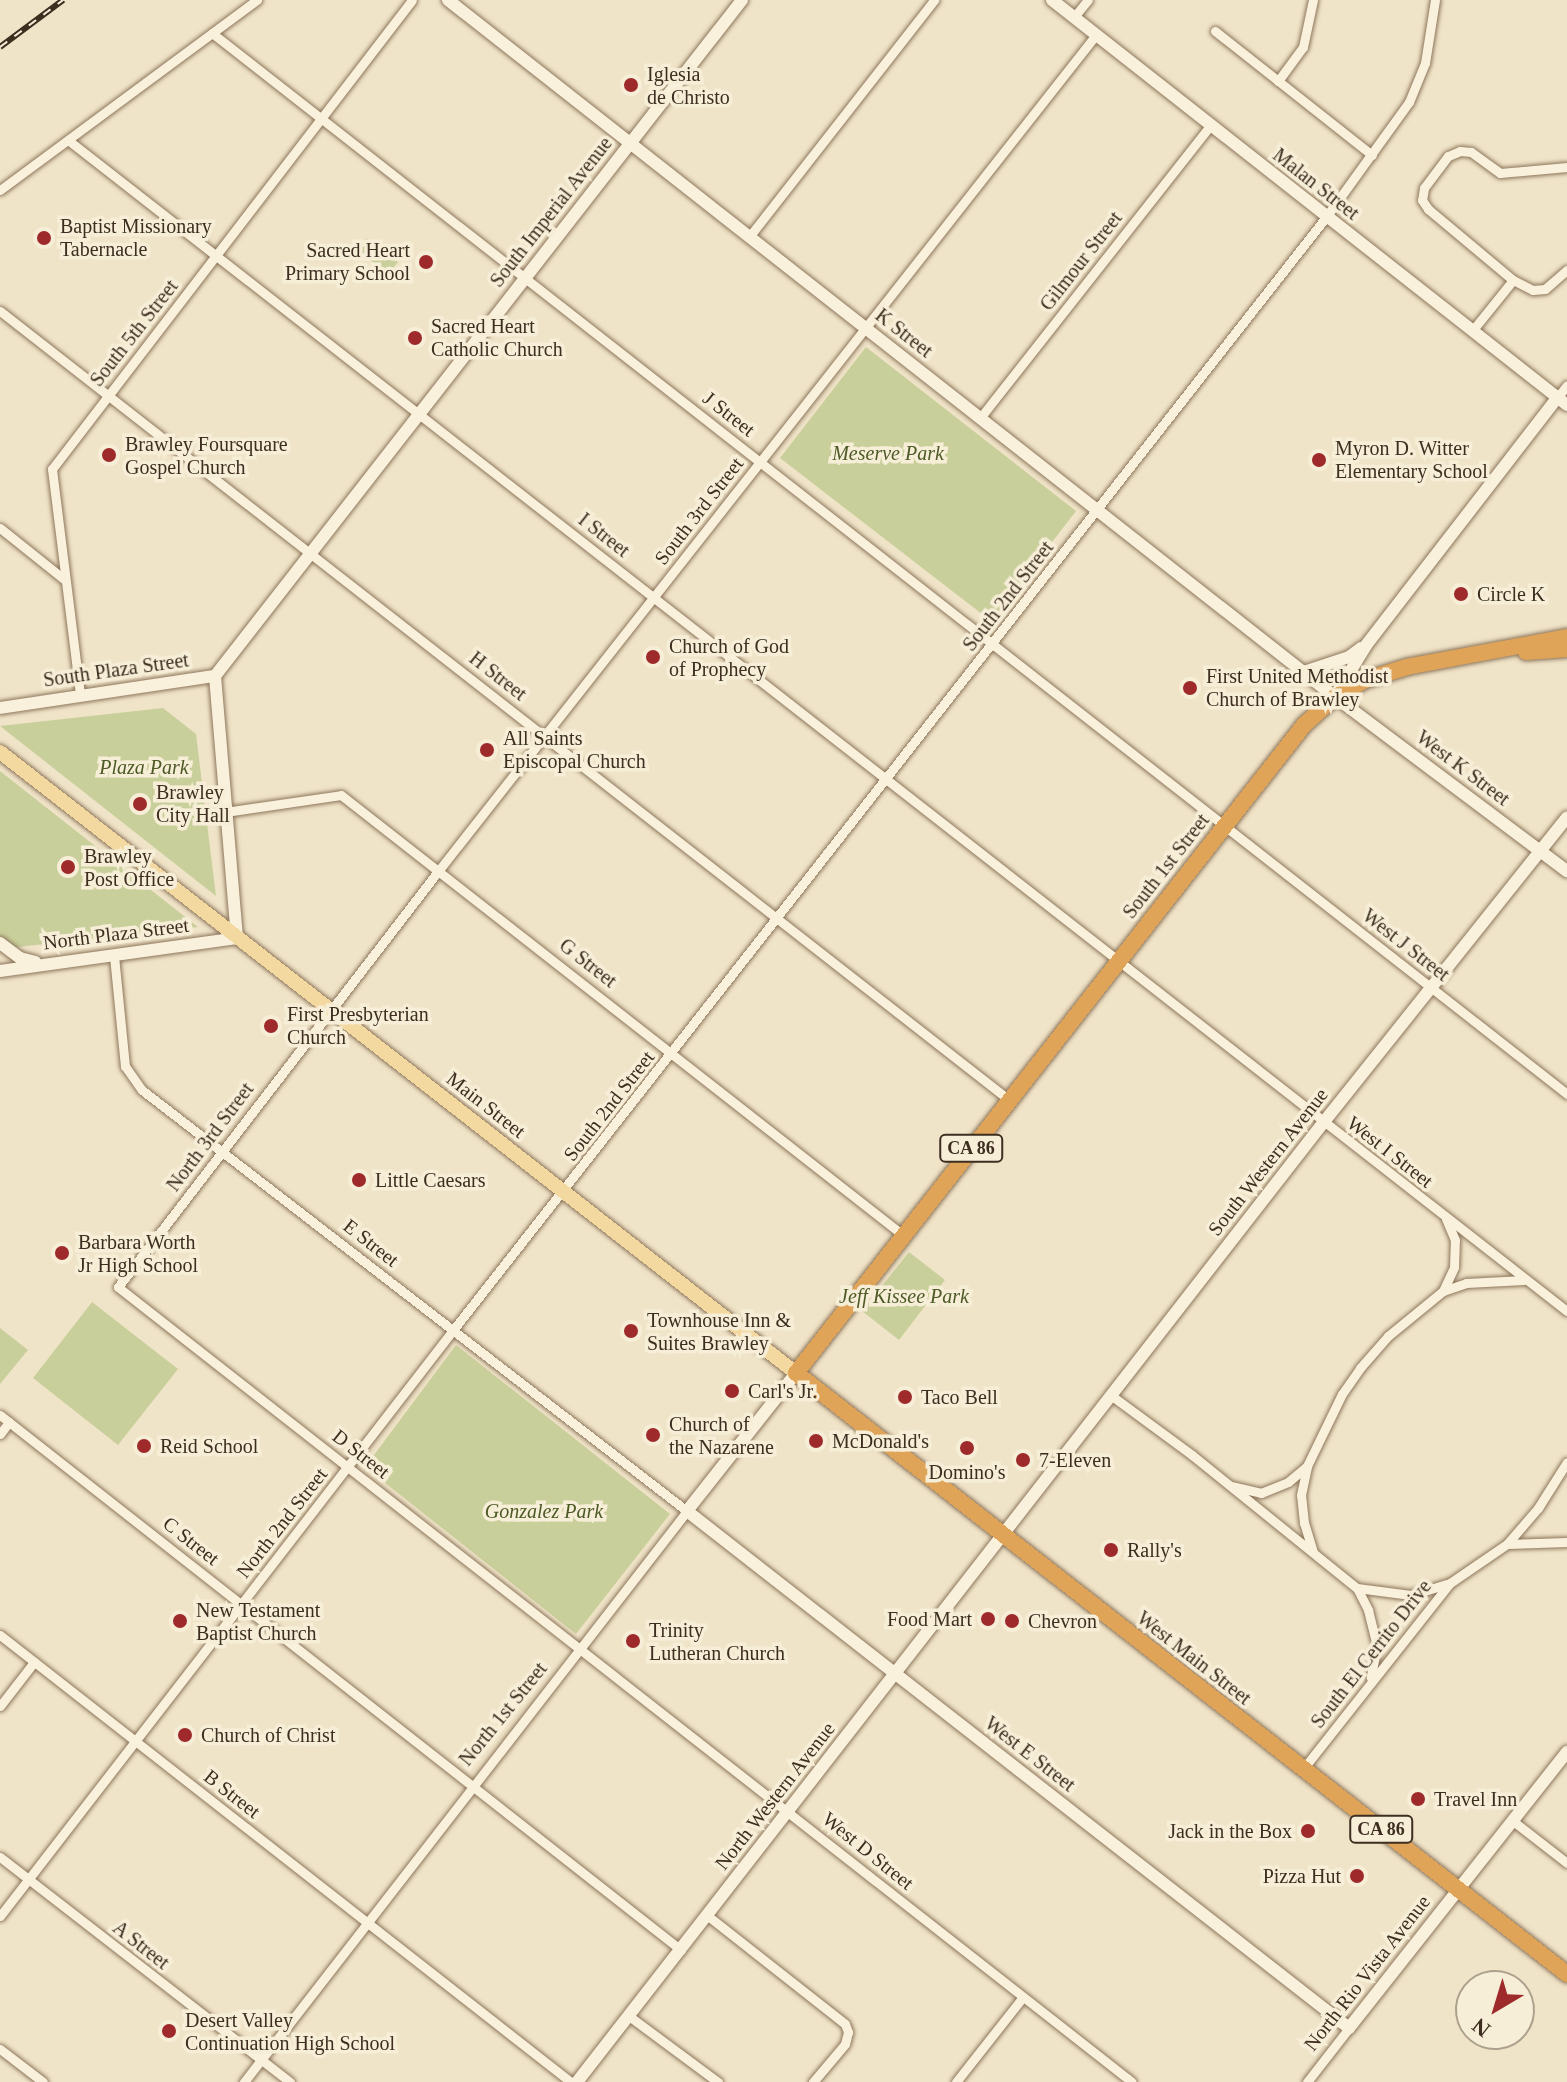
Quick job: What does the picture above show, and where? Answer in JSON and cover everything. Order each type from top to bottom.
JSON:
[{"type":"highway","name":"CA 86","points":[[1335,697],[1365,680],[1407,667],[1496,653],[1567,637]]},
{"type":"highway","name":"CA 86","points":[[1496,653],[1567,649]]},
{"type":"highway","name":"South 1st Street","points":[[796,1373],[1223,825],[1304,725],[1335,697]]},
{"type":"highway","name":"West Main Street","points":[[796,1373],[1567,1974]]},
{"type":"main road","name":"Main Street","points":[[0,752],[796,1373]]},
{"type":"street","points":[[0,190],[257,0]]},
{"type":"street","name":"South 5th Street","points":[[80,694],[52,469],[323,120],[412,0]]},
{"type":"street","name":"K Street","points":[[448,0],[1335,697]]},
{"type":"street","name":"South Imperial Avenue","points":[[215,676],[742,0]]},
{"type":"street","points":[[749,237],[934,0]]},
{"type":"street","name":"Malan Street","points":[[1052,0],[1562,402]]},
{"type":"street","points":[[1074,17],[1088,0]]},
{"type":"street","points":[[1278,81],[1303,47],[1313,0]]},
{"type":"street","name":"South 2nd Street","points":[[565,1192],[1098,511],[1399,119],[1418,84],[1430,40],[1435,0]]},
{"type":"street","points":[[1215,31],[1372,155]]},
{"type":"street","name":"J Street","points":[[212,33],[1223,825]]},
{"type":"street","name":"South 3rd Street","points":[[331,1010],[1095,36]]},
{"type":"street","name":"Gilmour Street","points":[[980,418],[1210,126]]},
{"type":"street","name":"I Street","points":[[68,140],[888,779],[1117,962]]},
{"type":"street","points":[[1567,167],[1500,173],[1471,152],[1460,151],[1448,156],[1424,188],[1422,200],[1428,209],[1513,280],[1533,290],[1545,289],[1567,270]]},
{"type":"street","points":[[1472,331],[1513,280]]},
{"type":"street","name":"H Street","points":[[1,314],[109,394],[1009,1100]]},
{"type":"street","name":"South 1st Street","points":[[1335,697],[1367,644],[1562,402],[1567,385]]},
{"type":"street","points":[[0,528],[64,579]]},
{"type":"street","points":[[1304,672],[1349,657],[1367,644]]},
{"type":"street","name":"South Plaza Street","points":[[0,708],[215,676],[237,938]]},
{"type":"street","name":"West K Street","points":[[1335,697],[1567,871]]},
{"type":"street","name":"G Street","points":[[225,812],[341,795],[903,1235]]},
{"type":"street","name":"South Western Avenue","points":[[1003,1534],[1323,1123],[1567,817]]},
{"type":"street","name":"West J Street","points":[[1223,825],[1567,1094]]},
{"type":"street","name":"North Plaza Street","points":[[0,971],[38,963],[114,956],[237,938]]},
{"type":"street","points":[[0,943],[20,958],[38,963]]},
{"type":"street","name":"E Street","points":[[114,956],[125,1066],[142,1090],[687,1511]]},
{"type":"street","name":"West I Street","points":[[1117,962],[1567,1311]]},
{"type":"street","name":"North 3rd Street","points":[[118,1287],[331,1010]]},
{"type":"street","name":"North 2nd Street","points":[[0,1916],[453,1330],[565,1192]]},
{"type":"street","points":[[1313,1554],[1304,1523],[1301,1495],[1307,1466],[1342,1394],[1360,1368],[1388,1336],[1443,1291],[1454,1267],[1455,1240],[1445,1218]]},
{"type":"street","points":[[1443,1291],[1497,1279],[1524,1280]]},
{"type":"street","name":"D Street","points":[[118,1287],[582,1649]]},
{"type":"street","name":"North 1st Street","points":[[244,2082],[796,1373]]},
{"type":"street","points":[[1112,1396],[1357,1588],[1368,1610],[1377,1645],[1370,1680]]},
{"type":"street","name":"C Street","points":[[0,1415],[681,1950]]},
{"type":"street","points":[[0,1434],[9,1422]]},
{"type":"street","points":[[1566,1464],[1567,1481]]},
{"type":"street","name":"South El Cerrito Drive","points":[[1303,1769],[1370,1680],[1450,1583],[1507,1544],[1538,1508],[1566,1464]]},
{"type":"street","points":[[1228,1485],[1261,1493],[1288,1482],[1307,1466]]},
{"type":"street","name":"West E Street","points":[[687,1511],[1349,2028]]},
{"type":"street","name":"North Western Avenue","points":[[574,2082],[708,1916],[1003,1534]]},
{"type":"street","points":[[1507,1544],[1567,1542]]},
{"type":"street","points":[[1357,1588],[1411,1595],[1450,1583]]},
{"type":"street","name":"B Street","points":[[0,1635],[574,2082]]},
{"type":"street","name":"West D Street","points":[[582,1649],[1132,2082]]},
{"type":"street","points":[[0,1706],[34,1662]]},
{"type":"street","name":"North Rio Vista Avenue","points":[[1307,2082],[1567,1752]]},
{"type":"street","points":[[1513,1821],[1567,1863]]},
{"type":"street","name":"A Street","points":[[0,1857],[290,2082]]},
{"type":"street","points":[[708,1916],[839,2018],[848,2032],[845,2044],[813,2082]]},
{"type":"street","points":[[956,2082],[1022,1998]]},
{"type":"street","points":[[629,2016],[718,2082]]},
{"type":"street","points":[[0,2049],[43,2082]]},
{"type":"green space","points":[[366,238],[398,262],[388,274],[357,250]]},
{"type":"green space","name":"Meserve Park","points":[[866,347],[1076,511],[991,621],[780,458]]},
{"type":"green space","name":"Plaza Park","points":[[163,708],[196,734],[216,896],[0,726]]},
{"type":"green space","name":"Plaza Park","points":[[0,771],[198,927],[0,949]]},
{"type":"green space","name":"Jeff Kissee Park","points":[[909,1252],[945,1280],[899,1340],[862,1311]]},
{"type":"green space","points":[[92,1302],[178,1369],[118,1445],[33,1378]]},
{"type":"green space","points":[[0,1328],[28,1350],[0,1384]]},
{"type":"green space","name":"Gonzalez Park","points":[[456,1345],[670,1514],[576,1634],[365,1467]]},
{"type":"railway","points":[[0,47],[63,0]]},
{"type":"place","name":"Iglesia de Christo","points":[[631,85]]},
{"type":"place","name":"Baptist Missionary Tabernacle","points":[[44,238]]},
{"type":"place","name":"Sacred Heart Primary School","points":[[426,262]]},
{"type":"place","name":"Sacred Heart Catholic Church","points":[[415,338]]},
{"type":"place","name":"Brawley Foursquare Gospel Church","points":[[109,455]]},
{"type":"place","name":"Myron D. Witter Elementary School","points":[[1319,460]]},
{"type":"place","name":"Circle K","points":[[1461,594]]},
{"type":"place","name":"Church of God of Prophecy","points":[[653,657]]},
{"type":"place","name":"First United Methodist Church of Brawley","points":[[1190,688]]},
{"type":"place","name":"All Saints Episcopal Church","points":[[487,750]]},
{"type":"place","name":"Brawley City Hall","points":[[140,804]]},
{"type":"place","name":"Brawley Post Office","points":[[68,867]]},
{"type":"place","name":"First Presbyterian Church","points":[[271,1026]]},
{"type":"place","name":"Little Caesars","points":[[359,1180]]},
{"type":"place","name":"Barbara Worth Jr High School","points":[[62,1253]]},
{"type":"place","name":"Townhouse Inn & Suites Brawley","points":[[631,1331]]},
{"type":"place","name":"Carl's Jr.","points":[[732,1391]]},
{"type":"place","name":"Taco Bell","points":[[905,1397]]},
{"type":"place","name":"Church of the Nazarene","points":[[653,1435]]},
{"type":"place","name":"McDonald's","points":[[816,1441]]},
{"type":"place","name":"Reid School","points":[[144,1446]]},
{"type":"place","name":"Domino's","points":[[967,1448]]},
{"type":"place","name":"7-Eleven","points":[[1023,1460]]},
{"type":"place","name":"Rally's","points":[[1111,1550]]},
{"type":"place","name":"Food Mart","points":[[988,1619]]},
{"type":"place","name":"New Testament Baptist Church","points":[[180,1621]]},
{"type":"place","name":"Chevron","points":[[1012,1621]]},
{"type":"place","name":"Trinity Lutheran Church","points":[[633,1641]]},
{"type":"place","name":"Church of Christ","points":[[185,1735]]},
{"type":"place","name":"Travel Inn","points":[[1418,1799]]},
{"type":"place","name":"Jack in the Box","points":[[1308,1831]]},
{"type":"place","name":"Pizza Hut","points":[[1357,1876]]},
{"type":"place","name":"Desert Valley Continuation High School","points":[[169,2031]]}]
